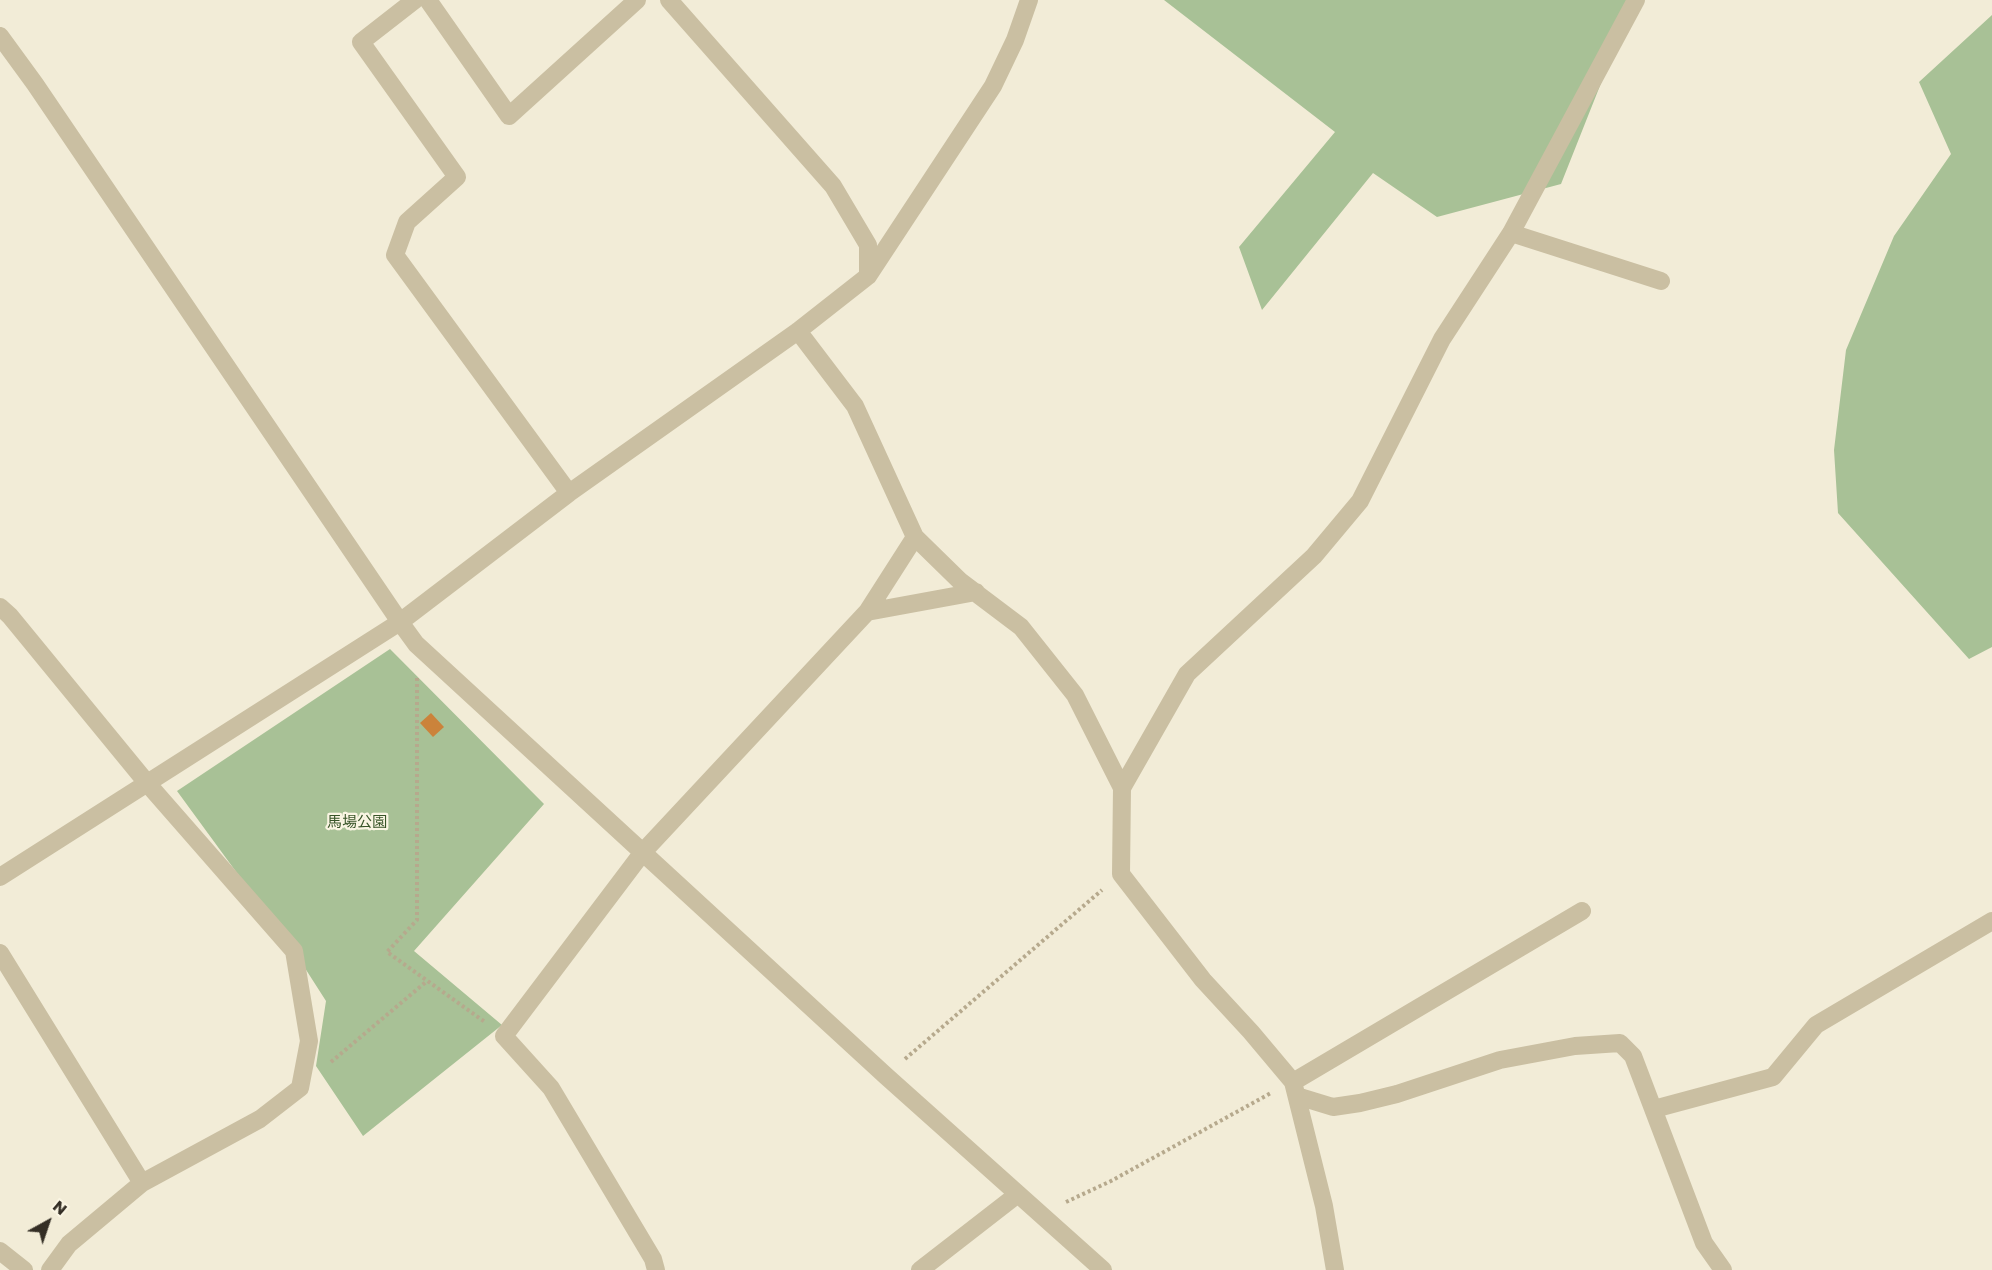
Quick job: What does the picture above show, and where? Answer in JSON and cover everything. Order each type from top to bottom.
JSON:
[{"type":"street","points":[[415,0],[361,42],[457,177],[407,222],[394,255],[569,493]]},
{"type":"street","points":[[428,0],[509,116],[637,0]]},
{"type":"street","points":[[669,0],[833,186],[868,245],[868,276]]},
{"type":"street","points":[[0,877],[400,622],[569,493],[798,331],[868,276],[993,86],[1029,0]]},
{"type":"street","points":[[1122,788],[1187,674],[1314,556],[1360,501],[1442,339],[1511,233],[1636,0]]},
{"type":"street","points":[[0,36],[64,126],[417,644],[886,1076],[1103,1270]]},
{"type":"street","points":[[1511,233],[1661,280]]},
{"type":"street","points":[[798,331],[855,406],[915,537],[960,581],[1021,627],[1075,695],[1122,788],[1121,874],[1203,980],[1251,1032],[1295,1089],[1324,1206],[1335,1270]]},
{"type":"street","points":[[656,1270],[653,1259],[551,1088],[504,1036],[643,852],[867,612],[915,537]]},
{"type":"street","points":[[867,612],[976,592]]},
{"type":"street","points":[[0,607],[10,616],[147,783],[294,951],[309,1041],[300,1088],[260,1119],[142,1183],[69,1244],[58,1267]]},
{"type":"street","points":[[1295,1089],[1582,911]]},
{"type":"street","points":[[1654,1109],[1773,1077],[1816,1025],[1992,921]]},
{"type":"street","points":[[0,953],[142,1183]]},
{"type":"street","points":[[1295,1089],[1333,1107],[1397,1094],[1500,1060],[1575,1046],[1620,1043],[1633,1056],[1704,1243],[1723,1270]]},
{"type":"street","points":[[920,1270],[1018,1194]]},
{"type":"street","points":[[0,1251],[24,1270]]},
{"type":"path","points":[[417,644],[417,920],[387,952],[504,1036]]},
{"type":"path","points":[[886,1076],[1121,874]]},
{"type":"path","points":[[300,1088],[426,981]]},
{"type":"path","points":[[1041,1215],[1295,1089]]},
{"type":"green space","points":[[1164,0],[1634,0],[1561,184],[1437,217],[1373,173],[1262,310],[1239,247],[1335,132]]},
{"type":"green space","points":[[1992,15],[1992,647],[1969,659],[1838,513],[1834,450],[1846,350],[1894,236],[1951,154],[1919,82]]},
{"type":"green space","name":"馬場公園","points":[[390,649],[544,804],[414,951],[502,1025],[363,1136],[316,1066],[326,1001],[294,951],[177,791]]},
{"type":"building","points":[[431,713],[444,727],[433,737],[420,723]]}]
